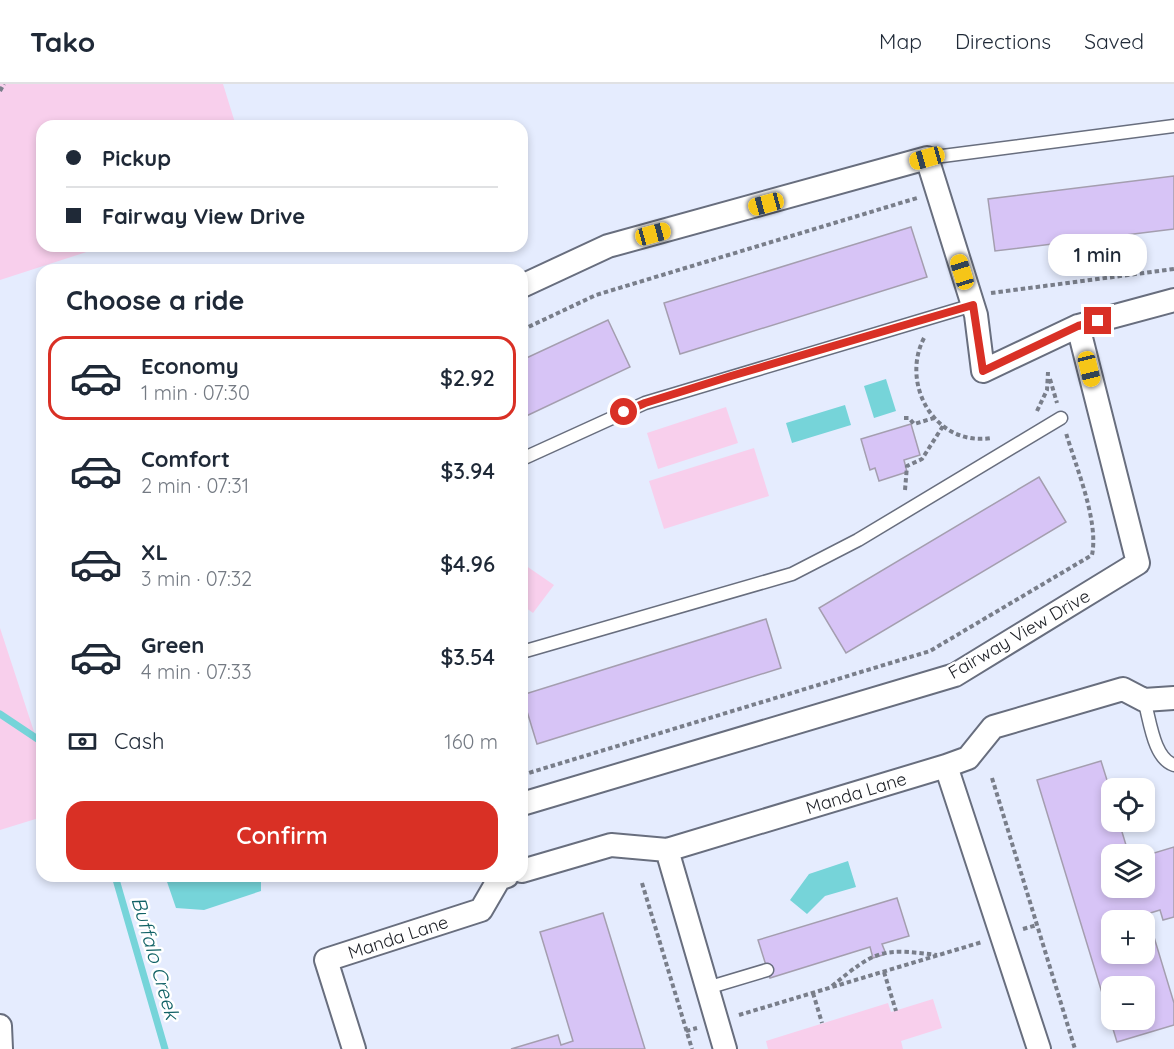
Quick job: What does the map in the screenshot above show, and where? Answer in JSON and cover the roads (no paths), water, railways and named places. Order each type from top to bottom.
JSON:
[{"type":"street","points":[[528,283],[608,246],[927,158],[971,300],[983,371],[1078,326],[1174,300]]},
{"type":"street","name":"Fairway View Drive","points":[[528,802],[955,675],[1138,563],[1078,326]]},
{"type":"street","name":"Manda Lane","points":[[528,870],[611,845],[666,850],[946,766],[968,758],[993,727],[1123,689],[1144,700],[1174,698]]},
{"type":"street","points":[[946,766],[1039,1049]]},
{"type":"street","points":[[666,850],[725,1049]]},
{"type":"street","name":"Manda Lane","points":[[354,1049],[326,960],[481,910],[497,882]]},
{"type":"street","points":[[0,1026],[1,1049]]},
{"type":"lane","points":[[927,158],[1174,126]]},
{"type":"lane","points":[[528,456],[645,403],[934,316],[971,300]]},
{"type":"lane","points":[[528,650],[792,574],[821,561],[1062,418]]},
{"type":"lane","points":[[1144,700],[1160,754],[1167,762],[1174,765]]},
{"type":"lane","points":[[707,988],[767,970]]},
{"type":"waterway","name":"Buffalo Creek","points":[[0,714],[36,738]]},
{"type":"waterway","name":"Buffalo Creek","points":[[117,882],[165,1049]]}]
